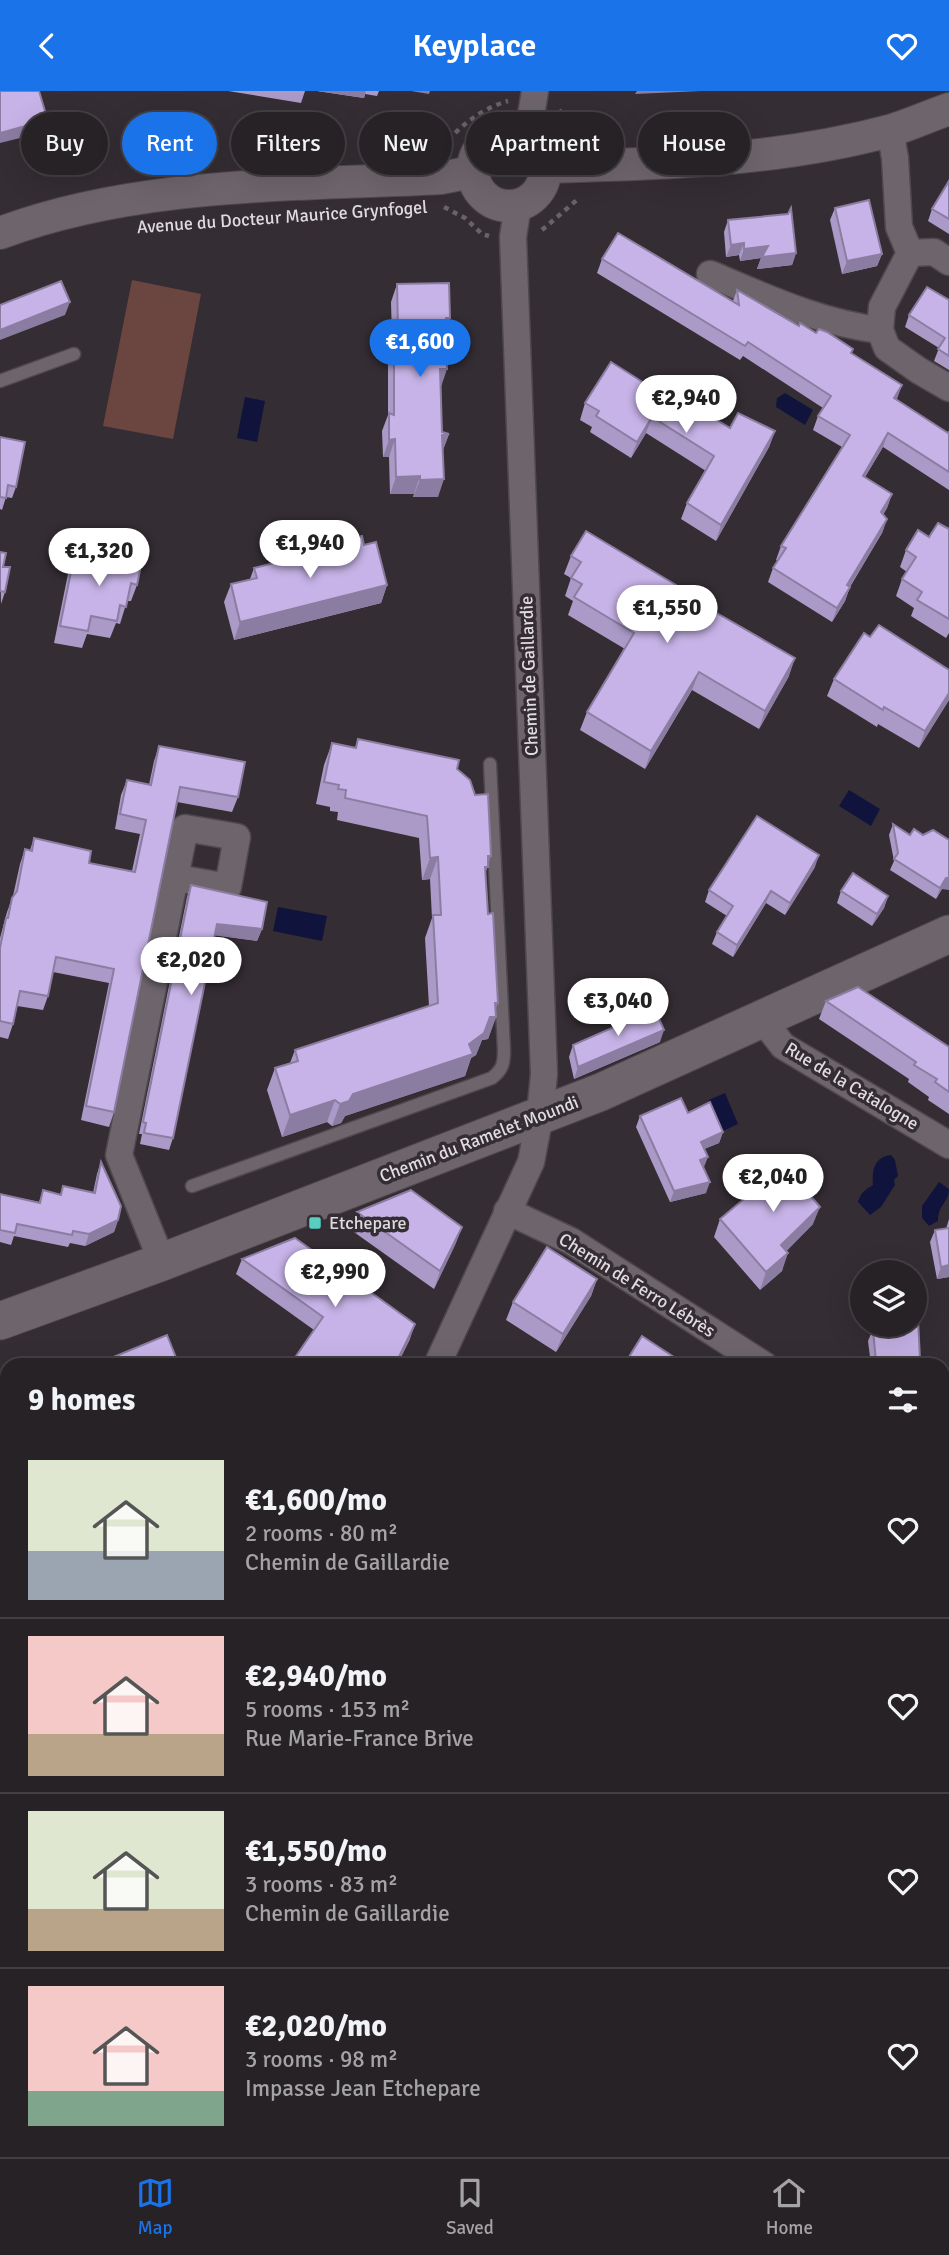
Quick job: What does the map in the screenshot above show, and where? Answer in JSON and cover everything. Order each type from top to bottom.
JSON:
[{"type":"main road","name":"Chemin du Ramelet Moundi","points":[[0,1321],[162,1262],[601,1092],[949,934]]},
{"type":"street","points":[[526,95],[530,112]]},
{"type":"street","points":[[624,163],[739,158],[813,148],[890,130],[949,109]]},
{"type":"street","points":[[890,130],[895,158],[899,227],[910,253]]},
{"type":"street","name":"Avenue du Docteur Maurice Grynfogel","points":[[0,233],[30,222],[106,203],[186,192],[441,178],[466,173]]},
{"type":"street","points":[[473,175],[476,186],[485,197],[508,204],[532,197],[542,184],[544,175]]},
{"type":"street","name":"Chemin de Gaillardie","points":[[508,204],[504,237],[544,1074],[540,1115]]},
{"type":"street","points":[[910,253],[934,252],[949,262]]},
{"type":"street","points":[[910,253],[882,307],[880,330],[887,348],[949,388]]},
{"type":"street","points":[[710,274],[802,311],[858,327],[880,330]]},
{"type":"street","points":[[162,1262],[119,1155],[177,879]]},
{"type":"street","name":"Rue de la Catalogne","points":[[762,1019],[783,1046],[949,1145]]},
{"type":"street","points":[[441,1358],[531,1162],[540,1115]]},
{"type":"street","name":"Chemin de Ferro Lébrès","points":[[507,1211],[571,1241],[753,1358]]},
{"type":"lane","points":[[0,381],[74,354]]},
{"type":"lane","points":[[192,1187],[492,1077],[500,1071],[504,1063],[504,1050],[490,764]]},
{"type":"path","points":[[452,136],[470,119],[496,105],[526,95]]},
{"type":"path","points":[[539,232],[578,199]]},
{"type":"path","points":[[443,207],[465,218],[482,234],[504,237]]},
{"type":"green space","points":[[132,280],[201,294],[173,439],[103,426]]},
{"type":"shaded area","points":[[785,393],[813,410],[805,425],[776,407],[777,398]]},
{"type":"shaded area","points":[[245,397],[265,401],[257,442],[237,438]]},
{"type":"shaded area","points":[[849,790],[880,809],[871,826],[839,806]]},
{"type":"shaded area","points":[[278,907],[327,916],[322,941],[273,931]]},
{"type":"shaded area","points":[[725,1093],[738,1124],[723,1131],[709,1100]]},
{"type":"shaded area","points":[[891,1155],[895,1160],[898,1176],[894,1180],[895,1185],[881,1207],[870,1215],[858,1202],[859,1199],[873,1185],[874,1169],[878,1161]]},
{"type":"shaded area","points":[[939,1182],[949,1189],[949,1194],[938,1221],[929,1226],[922,1218],[922,1206]]},
{"type":"building","points":[[0,91],[39,91],[45,112],[21,112],[21,127],[0,133]]},
{"type":"building","points":[[949,181],[949,219],[932,209]]},
{"type":"building","points":[[869,200],[882,254],[847,261],[835,208]]},
{"type":"building","points":[[791,208],[796,253],[762,257],[768,246],[744,249],[744,243],[731,245],[728,220],[788,214]]},
{"type":"building","points":[[618,233],[739,305],[737,290],[799,326],[800,323],[816,333],[819,329],[827,332],[853,349],[851,353],[902,385],[894,398],[949,432],[949,472],[888,433],[863,476],[892,494],[881,512],[887,519],[847,585],[850,587],[837,608],[773,568],[786,548],[781,546],[850,435],[818,416],[831,396],[748,342],[745,346],[602,259]]},
{"type":"building","points":[[61,281],[70,302],[0,330],[0,305]]},
{"type":"building","points":[[449,283],[450,318],[446,318],[447,369],[440,369],[442,432],[449,434],[442,435],[444,479],[396,477],[395,439],[389,440],[389,413],[394,415],[397,284]]},
{"type":"building","points":[[927,287],[949,300],[949,356],[938,349],[945,338],[909,315]]},
{"type":"building","points":[[611,362],[660,393],[664,387],[730,428],[738,413],[775,431],[721,525],[687,503],[714,456],[652,417],[637,442],[596,416],[599,411],[585,403]]},
{"type":"building","points":[[0,437],[25,442],[16,487],[8,485],[6,498],[0,497]]},
{"type":"building","points":[[938,523],[949,529],[949,619],[917,600],[922,592],[902,579],[916,557],[906,550],[918,530],[929,537]]},
{"type":"building","points":[[586,531],[696,597],[694,600],[795,658],[765,711],[699,672],[651,751],[587,712],[634,633],[574,597],[582,584],[571,578],[581,562],[571,556]]},
{"type":"building","points":[[362,536],[364,545],[376,542],[387,585],[240,622],[231,584],[257,578],[254,568],[339,547],[338,542]]},
{"type":"building","points":[[112,550],[143,556],[137,585],[131,583],[126,607],[120,605],[117,621],[91,616],[88,631],[60,626],[75,552],[110,559]]},
{"type":"building","points":[[0,552],[6,553],[3,567],[10,567],[5,592],[0,591]]},
{"type":"building","points":[[879,625],[949,670],[949,693],[925,731],[884,707],[883,710],[834,679],[864,633],[870,637]]},
{"type":"building","points":[[358,739],[459,760],[457,769],[470,780],[475,795],[488,794],[491,856],[488,856],[488,867],[485,867],[488,914],[493,913],[498,1003],[495,1003],[496,1017],[490,1017],[484,1033],[469,1044],[473,1054],[353,1094],[349,1101],[340,1104],[335,1100],[290,1115],[275,1068],[298,1061],[295,1050],[438,1003],[433,915],[441,915],[438,857],[430,858],[427,816],[345,798],[346,790],[338,789],[339,785],[324,782],[332,743],[356,748]]},
{"type":"building","points":[[159,746],[245,762],[238,797],[180,787],[114,1112],[86,1106],[114,969],[56,957],[48,996],[20,991],[13,1024],[0,1021],[0,948],[6,918],[17,891],[25,849],[32,851],[34,838],[91,851],[89,863],[135,872],[146,820],[120,814],[127,780],[151,785]]},
{"type":"building","points":[[757,816],[819,855],[790,903],[771,891],[737,945],[717,932],[733,906],[709,890]]},
{"type":"building","points":[[893,824],[910,835],[914,829],[923,835],[933,830],[949,840],[949,878],[946,878],[940,888],[894,859],[898,853]]},
{"type":"building","points":[[853,873],[888,896],[877,914],[841,891]]},
{"type":"building","points":[[191,885],[267,902],[262,929],[217,924],[173,1138],[144,1133],[146,1123],[143,1122]]},
{"type":"building","points":[[858,987],[949,1047],[949,1092],[935,1082],[937,1079],[914,1065],[916,1062],[826,1001]]},
{"type":"building","points":[[655,1009],[664,1030],[578,1067],[573,1045]]},
{"type":"building","points":[[681,1098],[688,1113],[710,1102],[723,1132],[701,1142],[708,1157],[700,1160],[710,1182],[674,1191],[640,1116]]},
{"type":"building","points":[[793,1158],[813,1180],[807,1185],[812,1191],[809,1194],[820,1207],[781,1245],[788,1253],[766,1272],[720,1219]]},
{"type":"building","points":[[101,1162],[121,1206],[118,1220],[89,1234],[73,1231],[72,1235],[17,1224],[15,1233],[0,1230],[0,1194],[40,1203],[43,1190],[61,1195],[63,1186],[95,1193]]},
{"type":"building","points":[[411,1190],[462,1227],[440,1271],[357,1212]]},
{"type":"building","points":[[949,1228],[949,1265],[941,1267],[935,1230]]},
{"type":"building","points":[[295,1238],[415,1324],[398,1358],[295,1358],[323,1317],[242,1259]]},
{"type":"building","points":[[547,1247],[597,1279],[563,1334],[513,1302]]},
{"type":"building","points":[[167,1335],[176,1358],[111,1358]]},
{"type":"building","points":[[642,1336],[675,1358],[628,1358]]},
{"type":"building","points":[[874,1337],[919,1337],[920,1358],[876,1358]]},
{"type":"place","name":"Etchepare","points":[[315,1223]]}]
